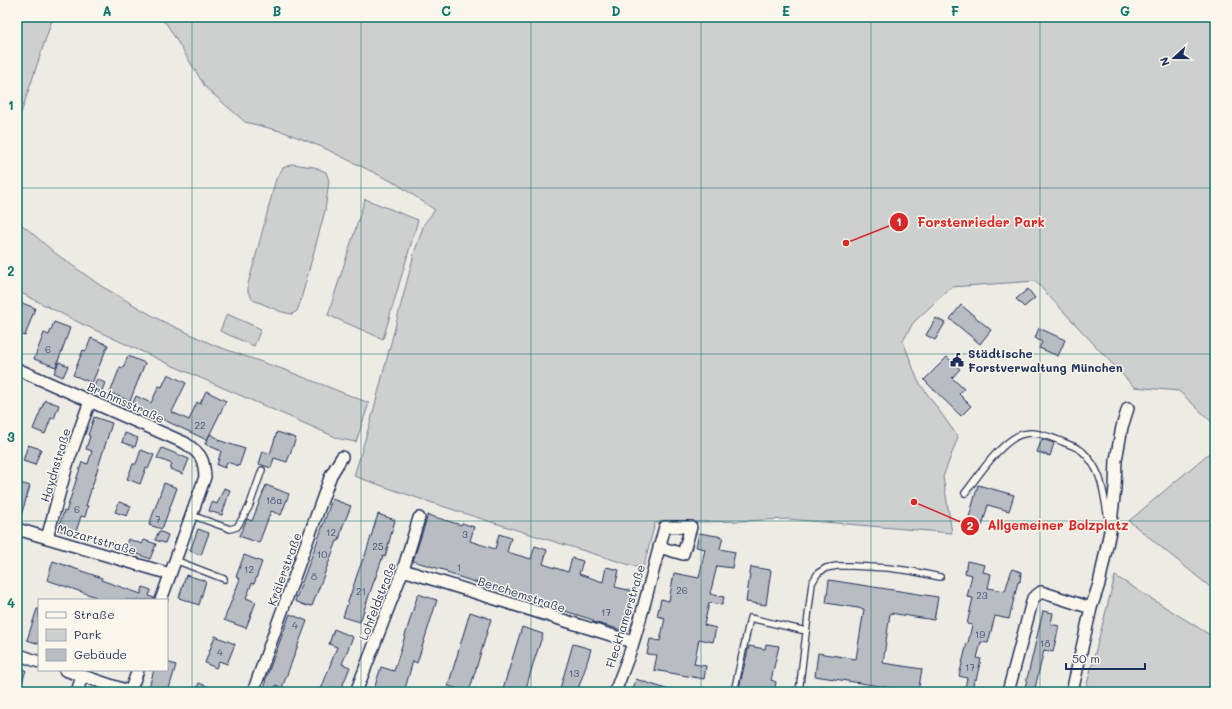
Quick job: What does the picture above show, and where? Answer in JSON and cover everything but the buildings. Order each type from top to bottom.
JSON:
[{"type":"street","name":"Brahmsstraße","points":[[17,369],[185,444],[198,452],[204,464],[205,477],[191,515]]},
{"type":"street","name":"Haydnstraße","points":[[47,538],[68,465],[90,401]]},
{"type":"street","points":[[1072,692],[1111,525],[1116,460],[1122,427],[1128,408]]},
{"type":"street","name":"Krälerstraße","points":[[253,692],[331,475],[342,457]]},
{"type":"street","points":[[161,599],[191,515]]},
{"type":"street","name":"Lohfeldstraße","points":[[356,692],[403,570],[419,518]]},
{"type":"street","name":"Mozartstraße","points":[[17,529],[170,574]]},
{"type":"street","name":"Fleckhamerstraße","points":[[615,692],[633,642],[659,547]]},
{"type":"street","name":"Berchemstraße","points":[[403,570],[633,642]]},
{"type":"street","points":[[1008,692],[1032,598],[1040,592],[1091,608]]},
{"type":"street","points":[[17,654],[38,662]]},
{"type":"street","points":[[68,671],[131,692],[138,671]]},
{"type":"street","points":[[77,692],[82,676]]},
{"type":"lane","points":[[965,493],[994,456],[1012,439],[1032,432],[1040,433],[1077,448],[1089,459],[1099,476],[1111,525]]},
{"type":"lane","points":[[191,515],[230,529],[237,527],[249,507],[262,470]]},
{"type":"lane","points":[[175,560],[224,579]]},
{"type":"lane","points":[[799,692],[812,583],[818,573],[826,568],[852,566],[888,568],[940,577]]},
{"type":"lane","points":[[734,692],[750,618],[806,631]]},
{"type":"green space","points":[[17,17],[53,17],[17,125]]},
{"type":"green space","points":[[156,17],[1215,17],[1215,425],[1179,391],[1134,387],[1035,281],[951,287],[913,323],[903,341],[918,381],[958,437],[943,477],[952,533],[788,519],[655,523],[643,569],[390,489],[354,476],[371,420],[414,254],[424,224],[435,210],[397,184],[322,147],[284,132],[245,122],[206,88],[166,23]]},
{"type":"green space","points":[[292,164],[314,167],[326,172],[329,181],[325,211],[300,303],[297,311],[292,314],[282,312],[253,300],[248,292],[248,284],[276,179],[283,168]]},
{"type":"green space","points":[[365,199],[418,220],[383,339],[328,315]]},
{"type":"green space","points":[[17,222],[55,253],[101,286],[162,321],[216,346],[285,370],[369,403],[356,442],[340,439],[171,365],[82,324],[17,291]]},
{"type":"green space","points":[[227,314],[261,329],[254,346],[220,331]]},
{"type":"green space","points":[[1215,448],[1215,591],[1129,521]]},
{"type":"green space","points":[[1115,576],[1215,638],[1215,692],[1085,692]]},
{"type":"place","name":"Forstenrieder Park","points":[[846,243]]},
{"type":"place","name":"Städtische Forstverwaltung München","points":[[957,360]]},
{"type":"place","name":"Allgemeiner Bolzplatz","points":[[914,502]]}]
